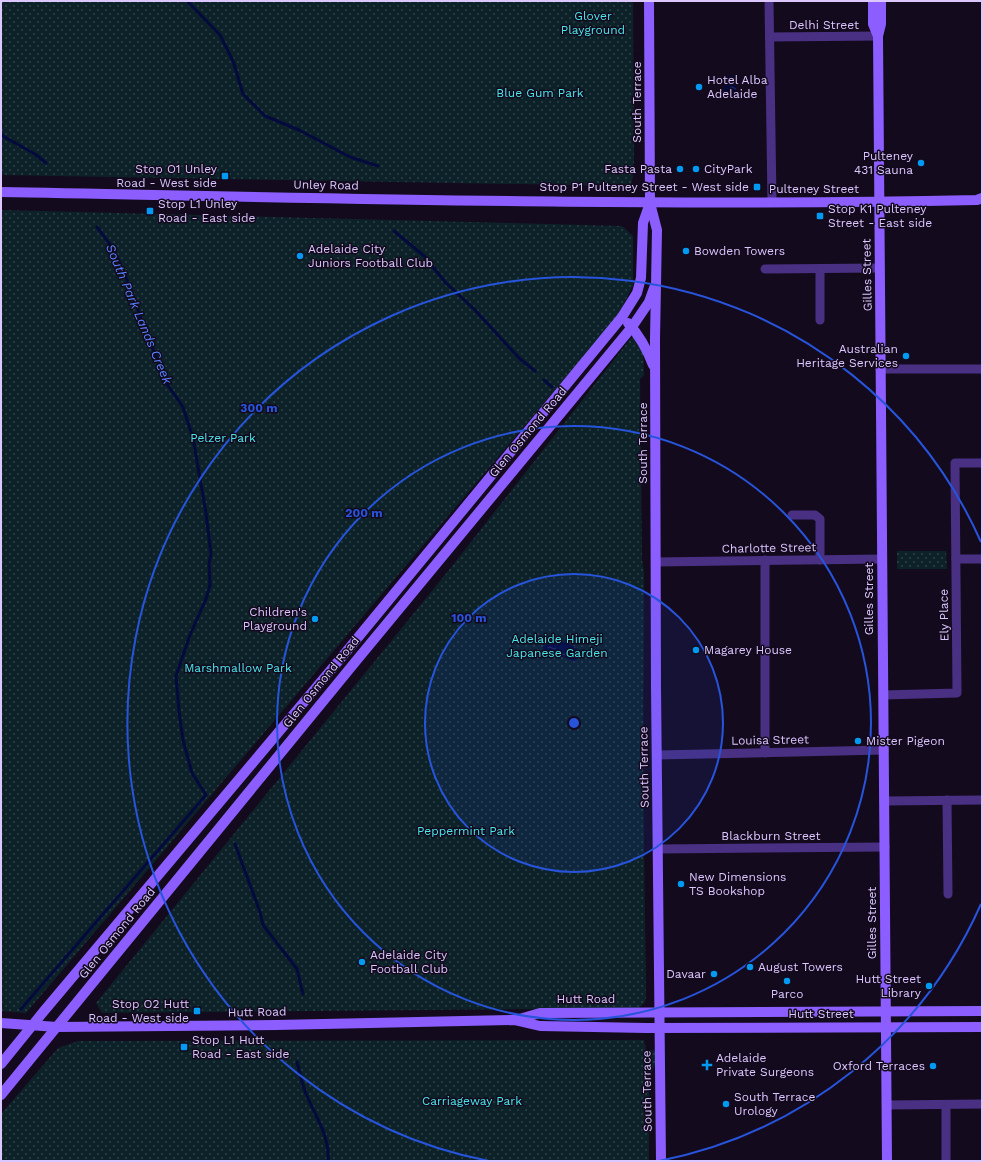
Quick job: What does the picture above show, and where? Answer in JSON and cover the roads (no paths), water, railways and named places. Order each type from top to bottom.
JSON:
[{"type":"main road","name":"South Terrace","points":[[649,1],[650,203],[657,230],[656,562],[661,1161]]},
{"type":"main road","name":"Gilles Street","points":[[873,1],[873,24],[878,36]]},
{"type":"main road","name":"Gilles Street","points":[[881,1],[881,24],[878,36],[879,268],[887,1161]]},
{"type":"main road","name":"Unley Road","points":[[1,192],[650,203]]},
{"type":"main road","name":"Pulteney Street","points":[[650,203],[980,200]]},
{"type":"main road","name":"South Terrace","points":[[650,203],[643,224],[641,278],[637,293],[622,317],[632,327],[647,348],[656,373]]},
{"type":"main road","name":"Glen Osmond Road","points":[[1,1095],[632,327],[649,302],[657,283]]},
{"type":"main road","name":"Glen Osmond Road","points":[[1,1064],[31,1026],[256,759],[622,317]]},
{"type":"main road","points":[[541,415],[551,424]]},
{"type":"main road","points":[[256,759],[268,769]]},
{"type":"main road","name":"Hutt Street","points":[[659,1012],[982,1011]]},
{"type":"main road","name":"Hutt Road","points":[[1,1024],[57,1027],[276,1025],[514,1020],[540,1013],[659,1012]]},
{"type":"main road","name":"Hutt Road","points":[[514,1020],[540,1026],[659,1028]]},
{"type":"main road","name":"Hutt Street","points":[[659,1028],[982,1027]]},
{"type":"street","points":[[769,1],[772,202]]},
{"type":"street","name":"Delhi Street","points":[[770,37],[878,36]]},
{"type":"street","points":[[766,269],[879,268]]},
{"type":"street","points":[[820,269],[820,320]]},
{"type":"street","points":[[880,369],[982,369]]},
{"type":"street","name":"Ely Place","points":[[883,695],[957,693],[955,463],[982,463]]},
{"type":"street","points":[[792,515],[815,515],[820,519],[820,560]]},
{"type":"street","name":"Charlotte Street","points":[[656,562],[882,559]]},
{"type":"street","points":[[956,559],[982,559]]},
{"type":"street","points":[[765,560],[765,753]]},
{"type":"street","name":"Louisa Street","points":[[657,755],[884,750]]},
{"type":"street","points":[[947,800],[948,894]]},
{"type":"street","points":[[884,801],[982,800]]},
{"type":"street","name":"Blackburn Street","points":[[658,849],[885,847]]},
{"type":"street","points":[[887,1105],[982,1104]]},
{"type":"street","points":[[946,1105],[946,1161]]},
{"type":"water","points":[[736,75],[736,98],[723,98],[726,76]]},
{"type":"water","points":[[551,642],[566,642],[572,645],[584,654],[574,661],[557,655],[547,656],[542,647]]},
{"type":"waterway","points":[[187,1],[220,35],[233,61],[243,94],[265,116],[299,130],[350,157],[378,166]]},
{"type":"waterway","name":"South Park Lands Creek","points":[[1,135],[35,154],[46,163]]},
{"type":"waterway","name":"South Park Lands Creek","points":[[21,1009],[206,795],[192,773],[183,740],[176,676],[190,635],[206,599],[210,585],[209,564],[211,554],[206,513],[193,438],[183,407],[167,384],[114,250],[97,227]]},
{"type":"waterway","points":[[394,231],[424,256],[446,283],[475,310],[519,358],[535,371]]},
{"type":"waterway","points":[[544,380],[552,387]]},
{"type":"waterway","name":"South Park Lands Creek","points":[[235,844],[260,912],[263,925],[297,969],[303,994]]},
{"type":"waterway","name":"South Park Lands Creek","points":[[297,1062],[305,1092],[325,1135],[328,1161]]},
{"type":"place","name":"Hotel Alba Adelaide","points":[[699,87]]},
{"type":"place","name":"Pulteney 431 Sauna","points":[[921,163]]},
{"type":"place","name":"Fasta Pasta","points":[[680,169]]},
{"type":"place","name":"CityPark","points":[[696,169]]},
{"type":"place","name":"Stop O1 Unley Road - West side","points":[[225,176]]},
{"type":"place","name":"Stop P1 Pulteney Street - West side","points":[[757,187]]},
{"type":"place","name":"Stop L1 Unley Road - East side","points":[[150,211]]},
{"type":"place","name":"Stop K1 Pulteney Street - East side","points":[[820,216]]},
{"type":"place","name":"Bowden Towers","points":[[686,251]]},
{"type":"place","name":"Adelaide City Juniors Football Club","points":[[300,256]]},
{"type":"place","name":"Australian Heritage Services","points":[[906,356]]},
{"type":"place","name":"Children's Playground","points":[[315,619]]},
{"type":"place","name":"Magarey House","points":[[696,650]]},
{"type":"place","name":"Mister Pigeon","points":[[858,741]]},
{"type":"place","name":"New Dimensions TS Bookshop","points":[[681,884]]},
{"type":"place","name":"Adelaide City Football Club","points":[[362,962]]},
{"type":"place","name":"August Towers","points":[[750,967]]},
{"type":"place","name":"Davaar","points":[[714,974]]},
{"type":"place","name":"Parco","points":[[787,981]]},
{"type":"place","name":"Hutt Street Library","points":[[929,986]]},
{"type":"place","name":"Stop O2 Hutt Road - West side","points":[[197,1011]]},
{"type":"place","name":"Stop L1 Hutt Road - East side","points":[[184,1047]]},
{"type":"place","name":"Adelaide Private Surgeons","points":[[707,1065]]},
{"type":"place","name":"Oxford Terraces","points":[[933,1066]]},
{"type":"place","name":"South Terrace Urology","points":[[726,1104]]},
{"type":"park label","name":"Glover Playground","points":[[593,23]]},
{"type":"park label","name":"Blue Gum Park","points":[[540,93]]},
{"type":"park label","name":"Pelzer Park","points":[[223,438]]},
{"type":"park label","name":"Adelaide Himeji Japanese Garden","points":[[557,646]]},
{"type":"park label","name":"Marshmallow Park","points":[[238,668]]},
{"type":"park label","name":"Peppermint Park","points":[[466,831]]},
{"type":"park label","name":"Carriageway Park","points":[[472,1101]]}]
